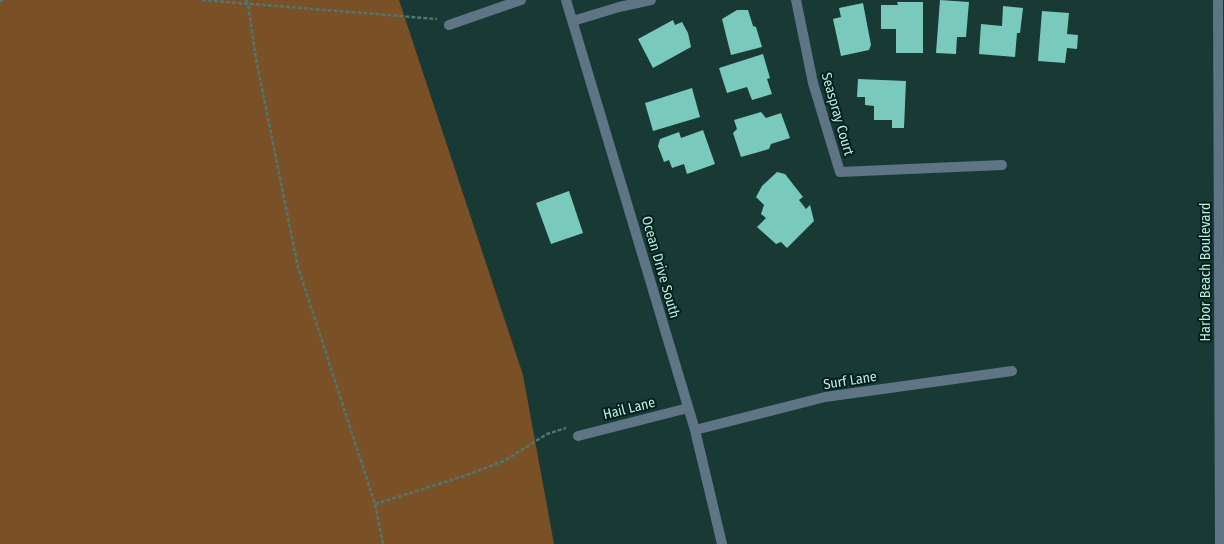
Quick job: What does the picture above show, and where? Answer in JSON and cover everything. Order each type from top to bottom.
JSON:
[{"type":"street","points":[[448,25],[520,0]]},
{"type":"street","name":"Ocean Drive South","points":[[566,0],[695,430],[722,544]]},
{"type":"street","points":[[573,21],[619,7],[651,0]]},
{"type":"street","name":"Seaspray Court","points":[[796,0],[813,83],[840,172],[1002,165]]},
{"type":"street","name":"Harbor Beach Boulevard","points":[[1218,0],[1222,500],[1220,544]]},
{"type":"street","name":"Surf Lane","points":[[695,430],[825,397],[1012,371]]},
{"type":"street","name":"Hail Lane","points":[[578,436],[688,408]]},
{"type":"path","points":[[202,0],[439,19],[448,25]]},
{"type":"path","points":[[246,0],[248,4],[256,59],[298,267],[375,504],[383,544]]},
{"type":"path","points":[[375,504],[464,476],[504,461],[547,434],[568,427],[578,436]]},
{"type":"shaded area","points":[[0,0],[399,0],[523,375],[554,544],[0,544]]},
{"type":"building","points":[[940,0],[969,2],[966,37],[957,37],[956,54],[936,53]]},
{"type":"building","points":[[897,2],[923,2],[923,53],[896,53],[896,29],[881,29],[881,5],[898,5]]},
{"type":"building","points":[[863,3],[871,45],[869,50],[841,56],[833,19],[841,17],[839,8]]},
{"type":"building","points":[[1003,6],[1023,8],[1020,33],[1017,33],[1015,57],[979,54],[981,24],[1002,26]]},
{"type":"building","points":[[737,10],[748,10],[753,26],[756,27],[762,47],[731,55],[722,19]]},
{"type":"building","points":[[1042,11],[1069,13],[1067,34],[1078,35],[1077,49],[1067,48],[1065,63],[1038,61]]},
{"type":"building","points":[[673,20],[675,25],[682,22],[688,33],[691,47],[653,68],[638,39]]},
{"type":"building","points":[[763,54],[770,78],[767,79],[772,94],[752,100],[747,87],[727,93],[719,68]]},
{"type":"building","points":[[858,79],[906,81],[904,128],[892,128],[892,120],[874,120],[874,106],[865,105],[865,97],[857,97]]},
{"type":"building","points":[[692,88],[700,117],[653,131],[645,103]]},
{"type":"building","points":[[761,112],[766,118],[781,113],[790,138],[771,144],[769,149],[741,157],[733,133],[737,129],[734,120]]},
{"type":"building","points":[[703,130],[715,164],[687,174],[684,164],[672,168],[669,160],[664,162],[658,146],[660,139],[679,132],[681,138]]},
{"type":"building","points":[[777,172],[785,174],[803,197],[799,200],[806,209],[810,205],[814,221],[787,248],[781,242],[776,244],[757,227],[766,218],[761,214],[764,205],[756,197],[762,186]]},
{"type":"building","points":[[569,191],[583,233],[551,244],[536,203]]}]
